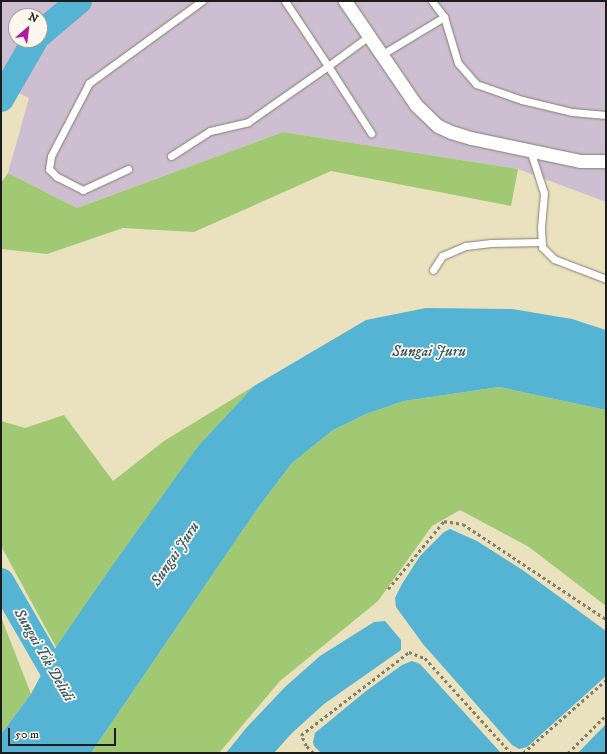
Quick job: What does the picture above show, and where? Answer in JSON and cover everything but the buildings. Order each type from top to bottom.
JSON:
[{"type":"street","points":[[345,1],[416,106],[438,126],[471,138],[580,161],[606,161]]},
{"type":"lane","points":[[128,169],[83,190],[57,177],[49,169],[51,156],[89,83],[202,1]]},
{"type":"lane","points":[[285,1],[371,133]]},
{"type":"lane","points":[[432,1],[444,17],[458,63],[476,84],[522,100],[572,112],[606,116]]},
{"type":"lane","points":[[381,54],[444,17]]},
{"type":"lane","points":[[171,156],[210,131],[248,122],[369,36]]},
{"type":"lane","points":[[530,150],[544,193],[541,227],[542,247],[554,259],[606,279]]},
{"type":"lane","points":[[433,270],[442,256],[466,246],[491,243],[541,242]]},
{"type":"path","points":[[388,589],[444,521],[463,524],[606,619]]},
{"type":"path","points":[[312,753],[306,746],[301,735],[409,652],[425,658],[511,753]]},
{"type":"path","points":[[524,753],[606,680]]},
{"type":"path","points":[[568,753],[606,715]]},
{"type":"shaded area","points":[[1,1],[606,1],[606,202],[518,169],[283,132],[77,208],[8,173],[29,98],[1,85]]},
{"type":"green space","points":[[283,132],[518,169],[511,206],[331,171],[194,232],[123,228],[47,254],[1,249],[1,183],[8,173],[77,208]]},
{"type":"green space","points":[[254,386],[198,446],[56,647],[1,546],[1,421],[25,428],[64,415],[113,481],[164,441]]},
{"type":"green space","points":[[499,387],[606,410],[606,606],[529,547],[460,510],[432,526],[378,601],[280,681],[219,753],[91,753],[260,505],[292,463],[333,430],[366,414],[404,401]]},
{"type":"green space","points":[[1,617],[31,694],[1,734]]},
{"type":"water","name":"Sungai Juru","points":[[426,308],[512,309],[572,319],[606,330],[606,410],[499,387],[404,401],[366,414],[333,430],[292,463],[260,505],[91,753],[1,753],[1,734],[31,694],[56,647],[198,446],[254,386],[366,320]]},
{"type":"water","points":[[450,529],[477,541],[524,571],[606,631],[606,676],[527,747],[519,749],[512,745],[423,644],[396,607],[395,598],[420,556],[444,532]]},
{"type":"water","points":[[385,621],[401,640],[401,650],[324,704],[292,733],[274,753],[226,753],[247,727],[285,687],[320,656],[374,622]]},
{"type":"water","points":[[412,661],[420,664],[501,753],[321,753],[314,746],[313,742],[315,733],[366,691],[402,665]]},
{"type":"water","points":[[606,724],[606,753],[578,753]]},
{"type":"waterway","name":"Sungai Tok Delidi","points":[[48,27],[79,1]]},
{"type":"waterway","name":"Sungai Tok Delidi","points":[[1,99],[30,48]]},
{"type":"waterway","name":"Sungai Tok Delidi","points":[[1,581],[65,692]]}]
